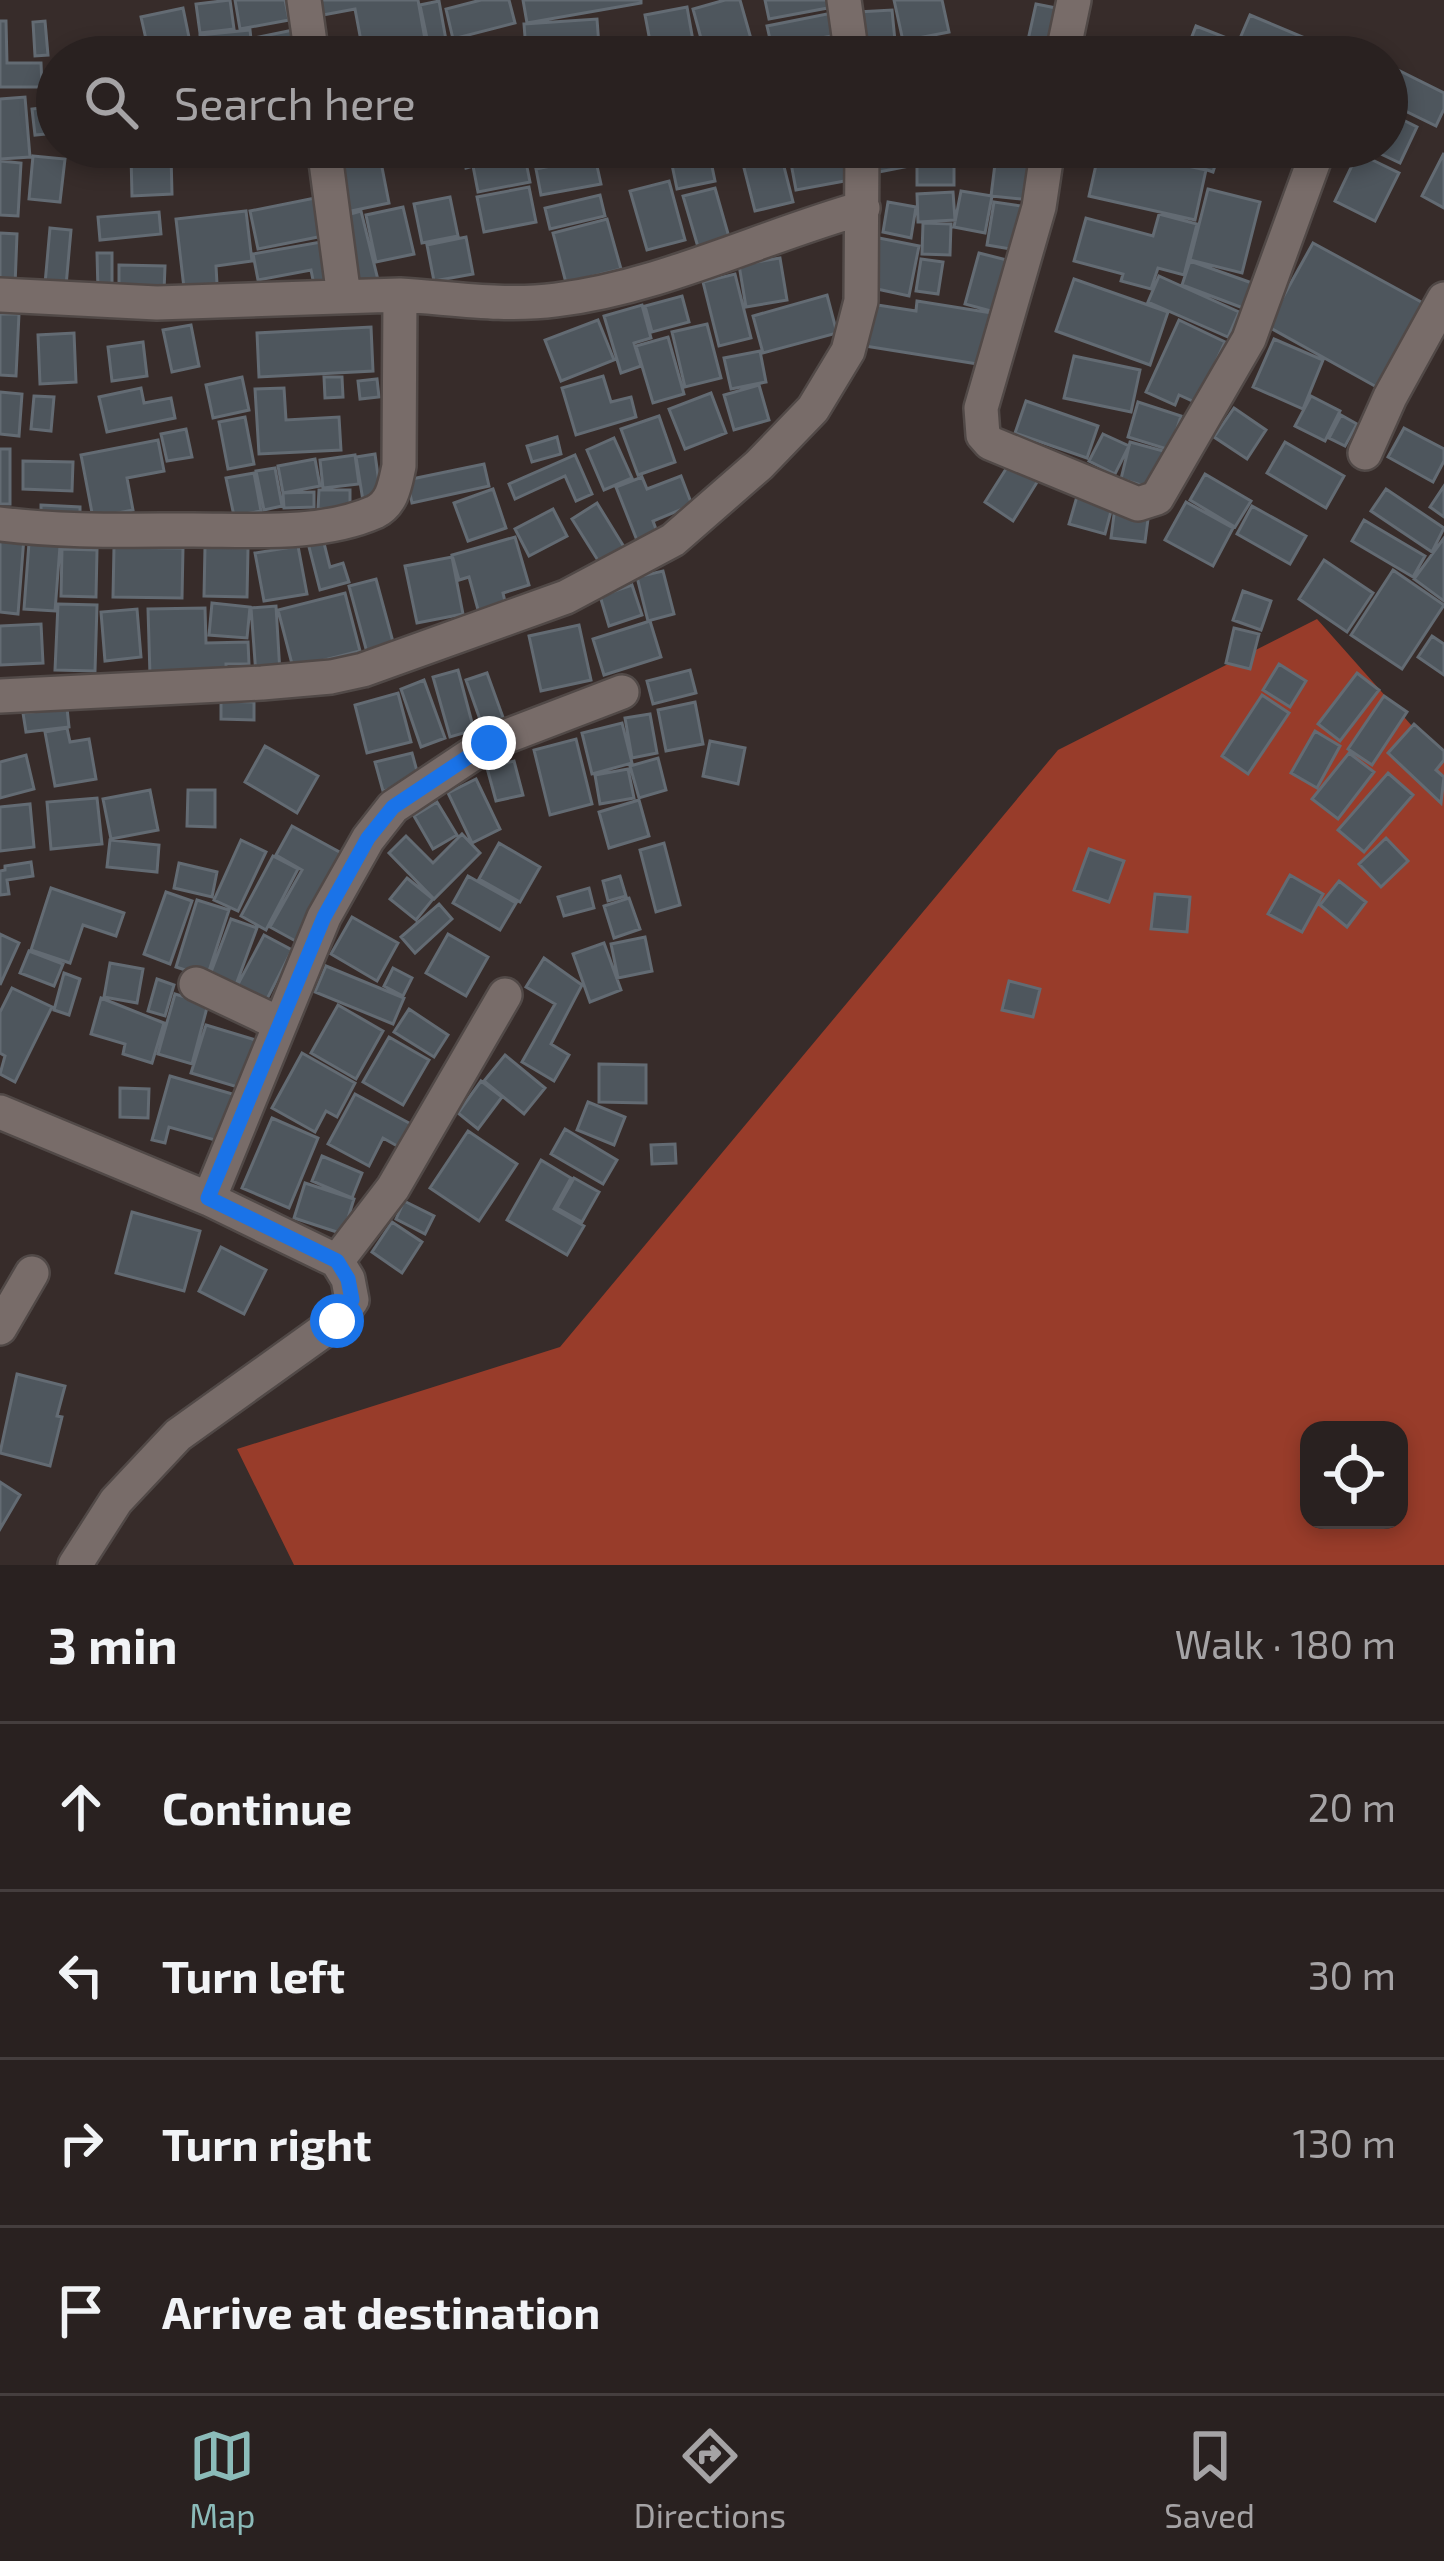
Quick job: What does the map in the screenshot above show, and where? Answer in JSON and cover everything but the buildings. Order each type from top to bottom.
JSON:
[{"type":"street","points":[[304,0],[309,36]]},
{"type":"street","points":[[844,0],[849,36]]},
{"type":"street","points":[[1066,36],[1073,0]]},
{"type":"street","points":[[327,168],[344,297]]},
{"type":"street","points":[[0,696],[262,683],[363,670],[566,597],[673,540],[759,465],[813,409],[848,351],[861,301],[862,168]]},
{"type":"street","points":[[1045,168],[1039,207],[981,408],[983,435],[990,443],[1138,504],[1157,498],[1249,340],[1311,168]]},
{"type":"street","points":[[0,295],[157,303],[400,295],[500,303],[552,301],[612,291],[794,227],[863,208]]},
{"type":"street","points":[[0,524],[51,531],[252,530],[326,525],[379,510],[393,493],[399,466],[400,295]]},
{"type":"street","points":[[1365,453],[1444,298]]},
{"type":"street","points":[[208,1198],[324,917],[368,838],[393,807],[489,743],[622,692]]},
{"type":"street","points":[[196,984],[280,1024]]},
{"type":"street","points":[[337,1261],[393,1189],[505,995]]},
{"type":"street","points":[[0,1112],[208,1198],[337,1261],[348,1279],[352,1300],[337,1321],[178,1435],[116,1501],[75,1565]]},
{"type":"street","points":[[0,1328],[32,1273]]},
{"type":"shaded area","points":[[1317,619],[1444,762],[1444,1565],[294,1565],[237,1449],[560,1347],[1058,750]]},
{"type":"route","points":[[337,1321],[352,1300],[348,1279],[337,1261],[208,1198],[324,917],[368,838],[393,807],[489,743]]}]
